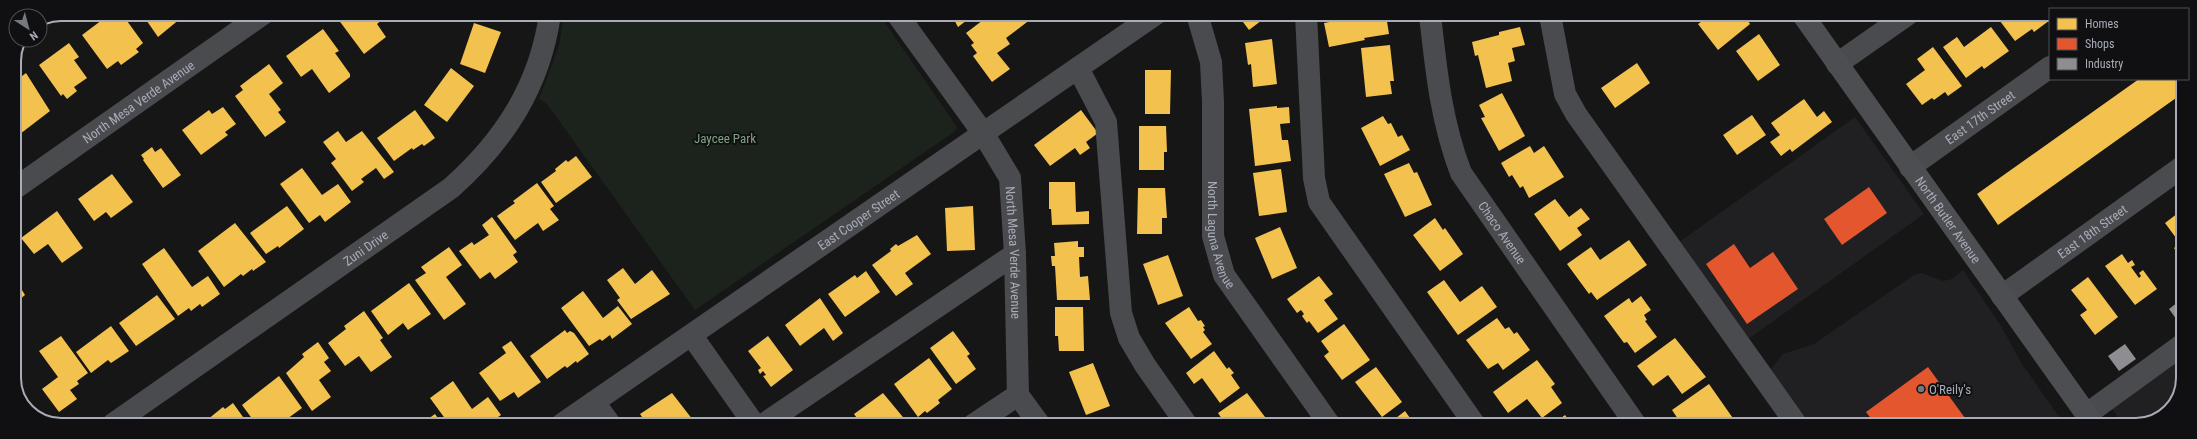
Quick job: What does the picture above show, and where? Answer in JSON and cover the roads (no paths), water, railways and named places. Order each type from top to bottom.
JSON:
[{"type":"main road","name":"North Butler Avenue","points":[[1807,21],[2089,418]]},
{"type":"street","name":"North Mesa Verde Avenue","points":[[21,184],[253,21]]},
{"type":"street","name":"Zuni Drive","points":[[122,418],[451,188],[470,171],[490,151],[526,93],[542,54],[549,21]]},
{"type":"street","name":"North Mesa Verde Avenue","points":[[901,21],[983,133],[1010,178],[1015,254],[1018,395]]},
{"type":"street","name":"East Cooper Street","points":[[571,418],[692,336],[1146,21]]},
{"type":"street","name":"North Laguna Avenue","points":[[1199,21],[1211,62],[1213,102],[1212,236],[1224,275],[1325,418]]},
{"type":"street","points":[[1306,21],[1314,178],[1319,202],[1470,418]]},
{"type":"street","name":"Chaco Avenue","points":[[1431,21],[1441,103],[1449,143],[1461,173],[1631,418]]},
{"type":"street","points":[[1551,21],[1565,94],[1576,114],[1792,418]]},
{"type":"street","points":[[1837,64],[1898,21]]},
{"type":"street","points":[[1078,68],[1106,122],[1121,313],[1129,338],[1145,365],[1182,418]]},
{"type":"street","name":"East 17th Street","points":[[1910,166],[2049,69]]},
{"type":"street","name":"East 18th Street","points":[[2002,296],[2176,171]]},
{"type":"street","points":[[773,418],[1015,254]]},
{"type":"street","points":[[692,336],[750,418]]},
{"type":"street","points":[[2092,418],[2176,350]]},
{"type":"street","points":[[982,418],[1018,395],[1035,418]]},
{"type":"street","points":[[594,402],[606,418]]},
{"type":"place","name":"O'Reily's","points":[[1921,389]]},
{"type":"park label","name":"Jaycee Park","points":[[725,138]]}]
